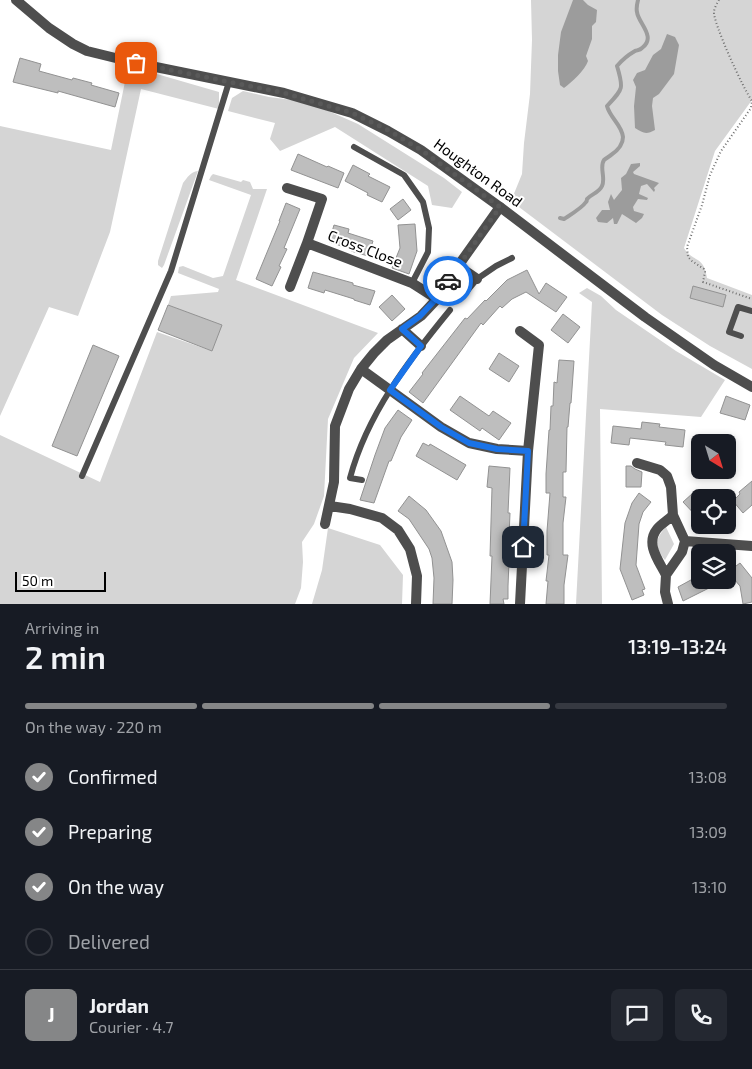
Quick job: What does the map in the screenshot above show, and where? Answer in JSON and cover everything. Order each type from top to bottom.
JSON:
[{"type":"street","name":"Houghton Road","points":[[16,0],[49,28],[87,51],[136,63],[284,93],[352,113],[388,130],[421,150],[646,317],[714,365],[752,386]]},
{"type":"street","points":[[287,188],[322,199],[290,287]]},
{"type":"street","points":[[325,524],[334,482],[335,426],[349,389],[361,369],[374,353],[387,340],[420,316],[436,299],[500,207]]},
{"type":"street","name":"Cross Close","points":[[307,243],[412,283],[436,299]]},
{"type":"street","points":[[458,266],[477,279]]},
{"type":"street","points":[[402,329],[421,346]]},
{"type":"street","points":[[520,331],[539,345],[528,451],[520,604]]},
{"type":"street","points":[[361,369],[441,427],[469,443],[497,449],[528,451]]},
{"type":"street","points":[[637,463],[660,470],[667,476],[671,487],[673,516],[685,541],[682,552],[666,575]]},
{"type":"street","points":[[330,506],[350,509],[382,518],[398,530],[410,550],[417,576],[416,604]]},
{"type":"street","points":[[668,604],[665,592],[666,575],[654,552],[652,541],[656,530],[673,516]]},
{"type":"street","points":[[685,541],[752,546]]},
{"type":"lane","points":[[82,476],[171,271],[229,82]]},
{"type":"lane","name":"Cross Close","points":[[354,147],[404,174],[423,202],[429,228],[428,252],[412,283]]},
{"type":"lane","points":[[460,298],[477,279],[512,258]]},
{"type":"lane","points":[[741,336],[729,332],[738,307],[752,311]]},
{"type":"lane","points":[[362,480],[350,478],[364,438],[390,390],[421,346],[450,310]]},
{"type":"path","points":[[719,0],[714,11],[715,21],[752,101],[751,108],[720,151],[710,175],[702,205],[687,247],[688,257],[704,269],[703,282],[752,299]]},
{"type":"shaded area","points":[[531,0],[752,0],[752,100],[715,151],[684,248],[687,253],[701,262],[706,271],[707,278],[752,295],[752,369],[710,346],[662,315],[511,201],[522,174],[530,94]]},
{"type":"shaded area","points":[[573,0],[583,0],[597,10],[596,22],[592,26],[592,39],[586,56],[588,61],[578,76],[564,88],[560,85],[558,55],[561,32]]},
{"type":"shaded area","points":[[667,34],[675,37],[679,45],[674,74],[659,94],[653,98],[655,130],[645,133],[635,128],[634,106],[636,87],[633,80],[637,73],[645,70],[653,55],[661,49]]},
{"type":"shaded area","points":[[136,68],[219,92],[219,109],[141,89],[110,232],[78,316],[49,307],[0,416],[0,126],[111,150],[127,72]]},
{"type":"shaded area","points":[[243,91],[269,97],[308,102],[358,124],[444,178],[462,192],[452,208],[432,205],[428,186],[335,127],[280,151],[270,139],[275,123],[228,111],[232,98]]},
{"type":"shaded area","points":[[640,163],[640,166],[633,172],[634,174],[659,183],[654,188],[654,192],[647,184],[641,186],[639,194],[648,198],[647,200],[638,199],[633,207],[634,211],[644,214],[642,218],[636,223],[622,214],[617,224],[614,224],[613,218],[607,223],[598,222],[596,218],[602,210],[610,210],[608,202],[611,194],[614,200],[622,190],[621,178],[626,174],[631,164]]},
{"type":"shaded area","points":[[198,171],[162,268],[158,265],[158,261],[183,183],[191,174]]},
{"type":"shaded area","points":[[213,174],[241,182],[243,180],[250,182],[253,189],[267,189],[236,280],[378,333],[354,358],[328,419],[324,496],[314,524],[302,542],[301,588],[295,604],[0,604],[0,435],[100,482],[157,332],[212,351],[221,325],[168,305],[171,296],[218,292],[219,289],[178,273],[179,267],[183,266],[213,278],[223,276],[251,195],[209,180]]},
{"type":"shaded area","points":[[587,288],[601,296],[616,310],[676,351],[725,380],[701,417],[600,409],[602,604],[576,604],[592,302],[579,293]]},
{"type":"shaded area","points":[[666,527],[674,544],[665,560],[659,551],[657,543]]},
{"type":"shaded area","points":[[328,528],[380,545],[403,575],[402,604],[312,604],[322,570]]},
{"type":"building","points":[[20,58],[41,64],[39,71],[92,83],[91,85],[119,93],[115,107],[58,91],[58,93],[13,82]]},
{"type":"building","points":[[298,154],[344,173],[338,188],[291,170]]},
{"type":"building","points":[[353,165],[370,174],[368,176],[390,187],[382,202],[345,181]]},
{"type":"building","points":[[403,199],[411,210],[398,220],[390,209]]},
{"type":"building","points":[[286,203],[300,209],[284,248],[287,249],[279,266],[281,267],[272,286],[256,279]]},
{"type":"building","points":[[415,224],[417,251],[409,274],[392,268],[400,248],[398,225]]},
{"type":"building","points":[[334,225],[349,229],[348,233],[373,241],[368,256],[329,242]]},
{"type":"building","points":[[527,270],[539,294],[546,283],[567,297],[556,312],[526,292],[512,299],[502,308],[500,306],[483,325],[481,323],[423,403],[409,392],[465,318],[467,319],[507,280]]},
{"type":"building","points":[[313,272],[375,291],[370,305],[325,290],[324,293],[308,288]]},
{"type":"building","points":[[693,286],[726,295],[723,307],[690,298]]},
{"type":"building","points":[[392,295],[405,309],[392,321],[379,307]]},
{"type":"building","points":[[168,305],[222,325],[212,351],[158,330]]},
{"type":"building","points":[[563,314],[580,327],[568,343],[551,330]]},
{"type":"building","points":[[93,345],[119,356],[77,456],[52,446]]},
{"type":"building","points":[[499,353],[519,366],[509,382],[489,369]]},
{"type":"building","points":[[559,360],[574,361],[567,427],[566,472],[563,472],[563,497],[566,497],[563,523],[563,555],[568,555],[564,585],[564,604],[546,604],[549,555],[547,555],[547,531],[550,493],[546,493],[546,474],[551,406],[553,406],[554,382],[557,383]]},
{"type":"building","points":[[460,396],[489,416],[493,411],[511,423],[499,440],[482,428],[480,431],[450,410]]},
{"type":"building","points":[[726,396],[750,405],[745,420],[720,413]]},
{"type":"building","points":[[398,410],[412,420],[401,437],[391,461],[389,461],[374,503],[360,500],[385,428]]},
{"type":"building","points":[[642,422],[660,424],[659,427],[685,430],[683,447],[665,445],[666,442],[630,438],[629,445],[611,443],[613,426],[641,429]]},
{"type":"building","points":[[423,443],[429,446],[430,444],[466,465],[457,480],[416,456]]},
{"type":"building","points":[[489,466],[510,468],[508,599],[503,599],[504,604],[490,604],[492,488],[487,487]]},
{"type":"building","points":[[626,466],[631,466],[642,472],[641,487],[626,487]]},
{"type":"building","points":[[752,481],[752,505],[743,513],[736,505],[736,498],[740,494],[739,492]]},
{"type":"building","points":[[639,493],[651,502],[643,512],[639,524],[636,565],[645,589],[642,590],[644,595],[632,600],[620,569],[625,523],[632,503]]},
{"type":"building","points":[[691,495],[691,510],[683,502]]},
{"type":"building","points":[[409,496],[426,510],[441,531],[452,562],[452,604],[433,604],[434,578],[429,549],[409,519],[398,511]]},
{"type":"building","points":[[740,563],[752,578],[752,602],[743,604],[740,586],[736,581],[736,566]]},
{"type":"building","points":[[691,580],[691,589],[707,589],[683,601],[678,587]]},
{"type":"waterway","points":[[560,218],[564,219],[576,211],[589,197],[601,188],[604,160],[617,150],[622,143],[622,133],[607,106],[621,88],[617,66],[630,54],[641,49],[648,39],[646,30],[638,16],[638,0]]},
{"type":"way so far","points":[[136,63],[284,93],[352,113],[388,130],[421,150],[500,207],[448,281]]},
{"type":"route","points":[[448,281],[436,299],[420,316],[402,329],[421,346],[390,390],[441,427],[469,443],[497,449],[528,451],[523,547]]}]
